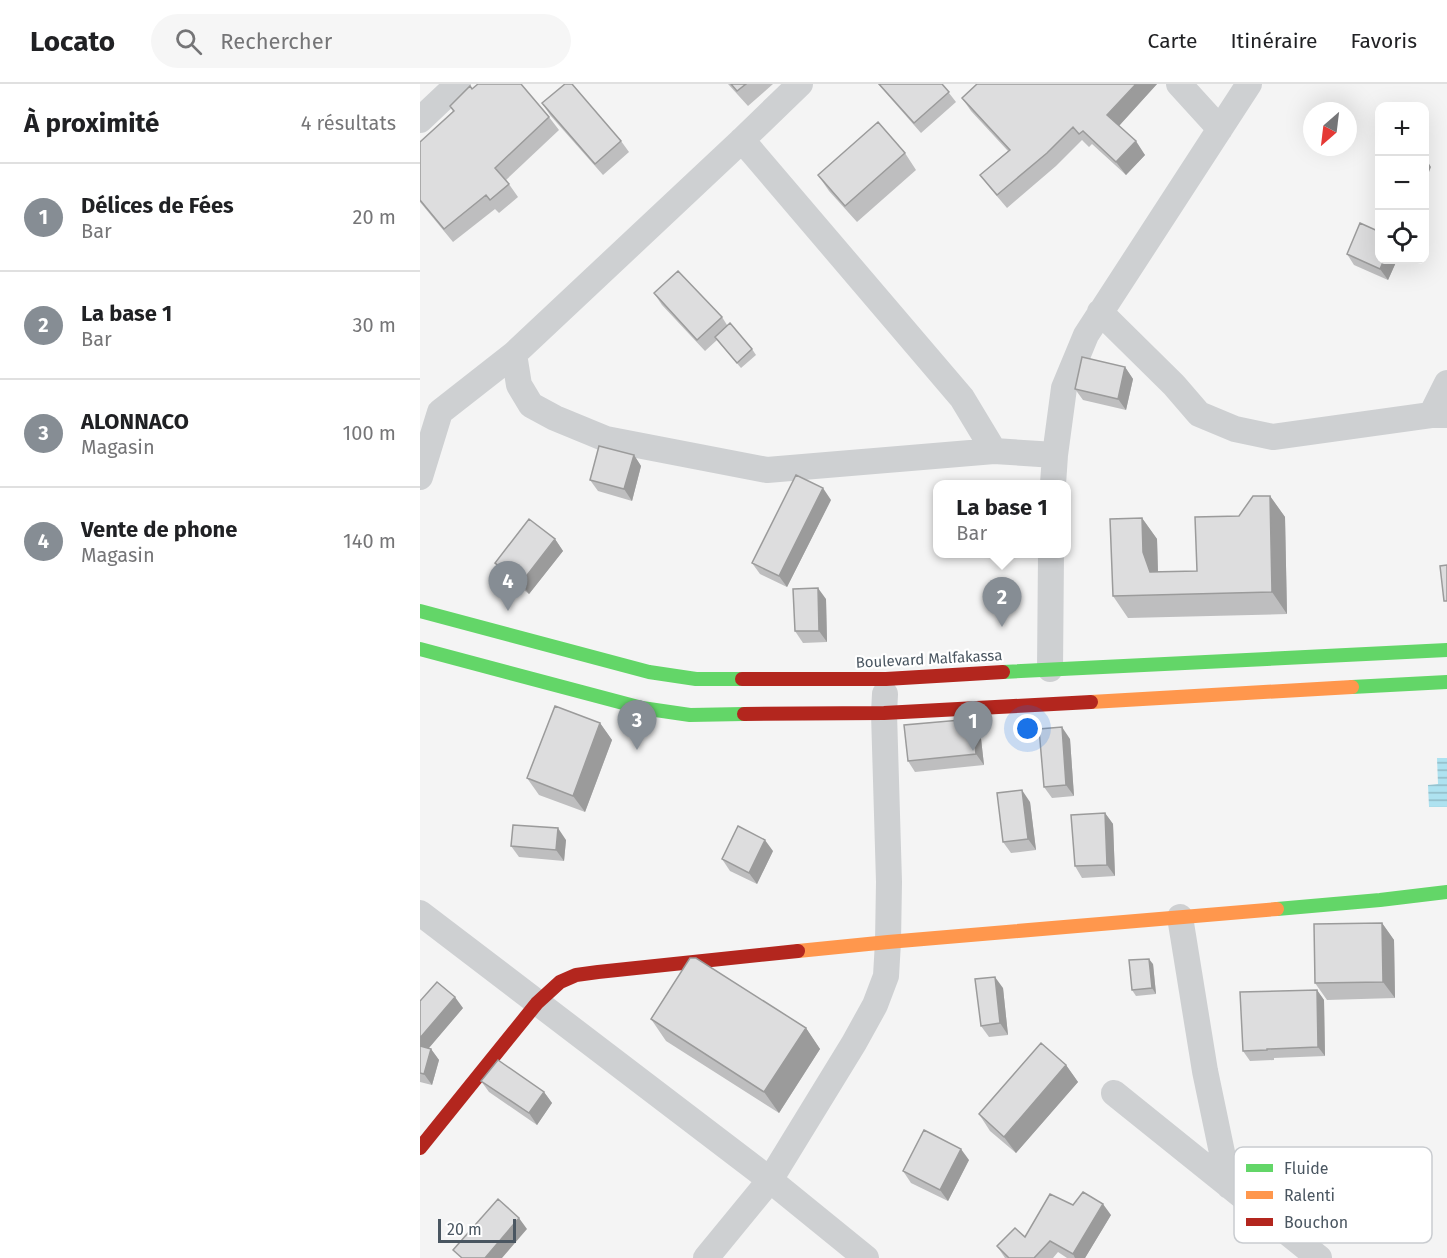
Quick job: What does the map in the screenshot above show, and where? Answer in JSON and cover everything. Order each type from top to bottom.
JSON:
[{"type":"main road","name":"Boulevard Malfakassa","points":[[420,611],[649,672],[696,679],[886,679],[1447,650]]},
{"type":"main road","points":[[420,649],[642,708],[690,715],[884,713],[1447,682]]},
{"type":"main road","points":[[420,1148],[537,1003],[560,982],[576,975],[888,942],[1380,900],[1447,892]]},
{"type":"street","points":[[420,120],[458,84]]},
{"type":"street","points":[[420,477],[440,412],[514,354],[800,84]]},
{"type":"street","points":[[1179,84],[1220,129]]},
{"type":"street","points":[[1053,480],[1064,388],[1086,335],[1249,84]]},
{"type":"street","points":[[742,140],[962,398],[994,451]]},
{"type":"street","points":[[1100,312],[1200,414],[1235,429],[1273,437],[1439,415],[1447,383]]},
{"type":"street","points":[[514,354],[519,385],[531,405],[555,418],[606,439],[767,470],[994,451],[1055,455]]},
{"type":"street","points":[[1050,669],[1051,558]]},
{"type":"street","points":[[706,1258],[770,1180],[854,1043],[875,1005],[886,976],[889,882],[884,713],[886,679]]},
{"type":"street","points":[[420,913],[770,1180],[866,1258]]},
{"type":"street","points":[[1180,917],[1205,1071],[1229,1186]]},
{"type":"street","points":[[1114,1093],[1234,1190]]},
{"type":"street","points":[[1300,1243],[1319,1258]]},
{"type":"water","points":[[1437,758],[1447,758],[1447,807],[1429,807],[1428,785],[1438,784]]},
{"type":"building","points":[[478,84],[521,84],[549,117],[495,168],[509,184],[490,200],[486,195],[444,229],[420,200],[420,142],[454,111],[450,106],[470,86],[472,89]]},
{"type":"building","points":[[565,84],[572,84],[621,141],[595,164],[542,103]]},
{"type":"building","points":[[731,84],[746,84],[737,91]]},
{"type":"building","points":[[879,84],[942,84],[949,92],[914,123]]},
{"type":"building","points":[[977,84],[1136,84],[1107,115],[1136,141],[1116,162],[1083,131],[1079,134],[1073,127],[1047,153],[997,195],[980,175],[1010,150],[962,98]]},
{"type":"building","points":[[878,122],[905,153],[845,206],[818,175]]},
{"type":"building","points":[[1360,223],[1375,230],[1375,264],[1382,264],[1380,269],[1347,254]]},
{"type":"building","points":[[678,271],[722,317],[697,340],[654,293]]},
{"type":"building","points":[[730,323],[752,349],[737,363],[715,337]]},
{"type":"building","points":[[1082,357],[1125,367],[1118,399],[1075,389]]},
{"type":"building","points":[[599,446],[634,455],[624,489],[590,480]]},
{"type":"building","points":[[796,475],[823,488],[779,576],[752,563]]},
{"type":"building","points":[[1253,496],[1270,496],[1272,592],[1113,596],[1110,519],[1142,518],[1143,552],[1150,572],[1197,571],[1195,517],[1239,516]]},
{"type":"building","points":[[529,519],[555,539],[521,583],[495,563]]},
{"type":"building","points":[[1447,565],[1447,601],[1444,601],[1440,566]]},
{"type":"building","points":[[818,588],[819,631],[795,631],[793,589]]},
{"type":"building","points":[[555,706],[600,723],[573,796],[527,778]]},
{"type":"building","points":[[972,719],[976,754],[908,761],[904,725]]},
{"type":"building","points":[[1062,727],[1066,785],[1044,787],[1039,729]]},
{"type":"building","points":[[1022,790],[1028,839],[1003,842],[997,793]]},
{"type":"building","points":[[1105,813],[1107,865],[1075,866],[1071,815]]},
{"type":"building","points":[[513,825],[558,828],[556,850],[511,846]]},
{"type":"building","points":[[738,826],[765,840],[749,873],[722,859]]},
{"type":"building","points":[[1382,923],[1383,982],[1315,983],[1314,924]]},
{"type":"building","points":[[690,958],[696,958],[806,1028],[764,1092],[651,1019]]},
{"type":"building","points":[[1149,959],[1152,988],[1132,990],[1129,960]]},
{"type":"building","points":[[995,977],[1000,1023],[981,1026],[975,979]]},
{"type":"building","points":[[437,982],[455,997],[420,1038],[420,1001]]},
{"type":"building","points":[[1317,990],[1318,1047],[1243,1051],[1240,992]]},
{"type":"building","points":[[1041,1043],[1066,1065],[1004,1137],[979,1114]]},
{"type":"building","points":[[420,1046],[431,1049],[424,1074],[420,1073]]},
{"type":"building","points":[[498,1060],[544,1092],[529,1113],[481,1081]]},
{"type":"building","points":[[924,1130],[961,1149],[940,1190],[903,1171]]},
{"type":"building","points":[[1083,1192],[1103,1204],[1073,1254],[1050,1241],[1034,1258],[1009,1258],[997,1246],[1015,1228],[1025,1237],[1050,1194],[1073,1205]]},
{"type":"building","points":[[498,1199],[519,1218],[485,1258],[462,1258],[453,1250]]},
{"type":"traffic: fast","points":[[420,611],[649,672],[696,679],[742,679]]},
{"type":"traffic: fast","points":[[420,649],[642,708],[690,715],[744,714]]},
{"type":"traffic: fast","points":[[1003,672],[1447,650]]},
{"type":"traffic: fast","points":[[1352,687],[1447,682]]},
{"type":"traffic: fast","points":[[1277,909],[1447,892]]},
{"type":"traffic: slow","points":[[1091,702],[1352,687]]},
{"type":"traffic: slow","points":[[798,951],[1277,909]]},
{"type":"traffic: jam","points":[[742,679],[886,679],[1003,672]]},
{"type":"traffic: jam","points":[[744,714],[884,713],[1091,702]]},
{"type":"traffic: jam","points":[[420,1148],[537,1003],[560,982],[576,975],[598,972],[798,951]]},
{"type":"place","name":"Vente de phone","points":[[508,611]]},
{"type":"place","name":"La base 1","points":[[1002,627]]},
{"type":"place","name":"ALONNACO","points":[[637,750]]},
{"type":"place","name":"Délices de Fées","points":[[973,751]]}]
